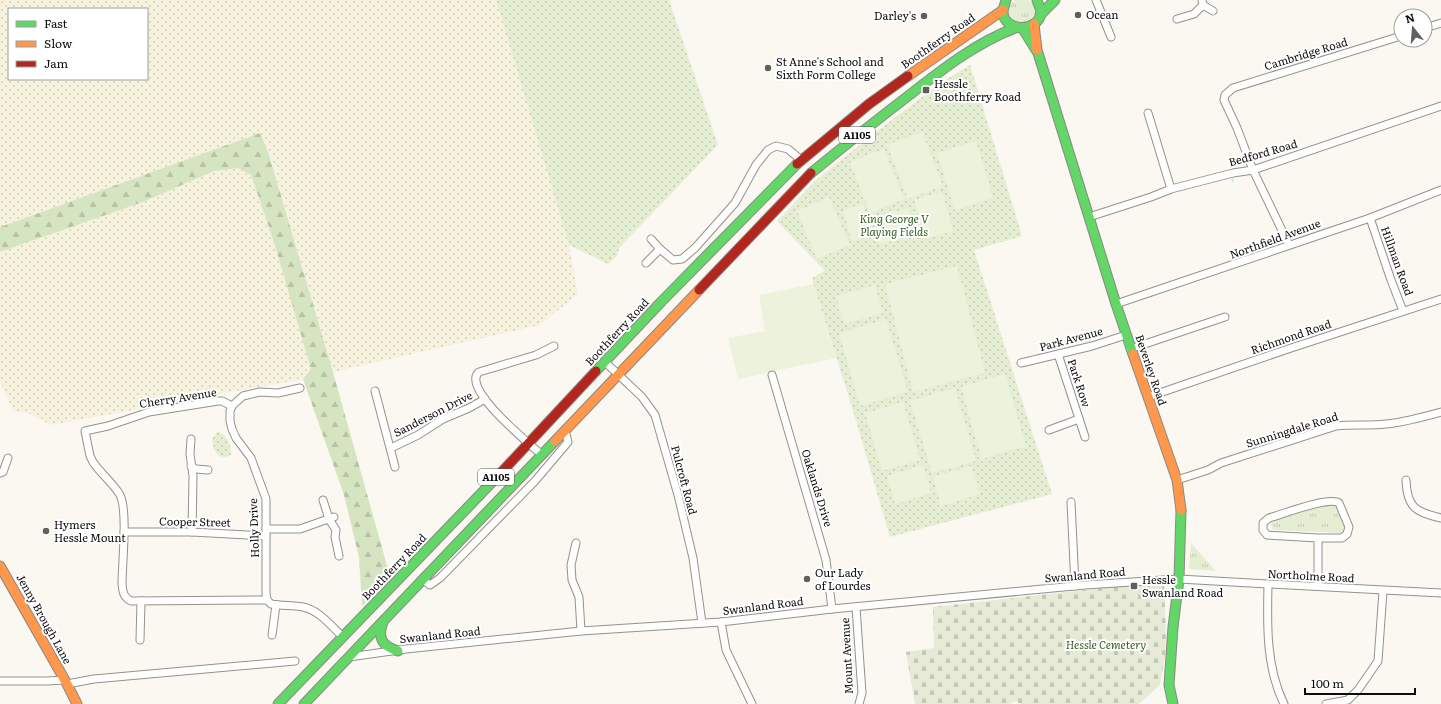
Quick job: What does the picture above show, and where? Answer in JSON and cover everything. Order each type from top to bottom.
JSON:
[{"type":"main road","points":[[1003,10],[1006,0]]},
{"type":"main road","points":[[1037,0],[1040,15]]},
{"type":"main road","points":[[1019,28],[1034,24],[1040,15],[1055,0]]},
{"type":"main road","name":"Beverley Road","points":[[1003,10],[1006,21],[1019,28],[1038,53]]},
{"type":"main road","name":"Boothferry Road","points":[[278,704],[464,512],[662,300],[801,160],[869,104],[928,61],[1003,10]]},
{"type":"main road","name":"Beverley Road","points":[[1034,24],[1038,53],[1130,349],[1177,480],[1181,506],[1179,579],[1173,627],[1169,685],[1173,704]]},
{"type":"main road","name":"A1105","points":[[304,704],[810,174],[874,121],[958,58],[996,34],[1019,28]]},
{"type":"main road","name":"Jenny Brough Lane","points":[[0,566],[77,704]]},
{"type":"main road","points":[[384,620],[379,635],[381,640],[390,649],[398,651]]},
{"type":"street","points":[[1096,0],[1111,37]]},
{"type":"street","points":[[1177,19],[1194,14],[1202,2],[1213,11]]},
{"type":"street","name":"Cambridge Road","points":[[1253,170],[1237,128],[1224,100],[1225,95],[1233,88],[1393,38]]},
{"type":"street","name":"Bedford Road","points":[[1089,217],[1171,189],[1233,173],[1253,170],[1441,106]]},
{"type":"street","points":[[1148,112],[1171,189]]},
{"type":"street","points":[[651,239],[673,260],[682,259],[695,248],[735,203],[756,166],[768,150],[776,146],[788,149],[801,160]]},
{"type":"street","points":[[1253,170],[1289,245]]},
{"type":"street","name":"Northfield Avenue","points":[[1116,304],[1370,218],[1441,190]]},
{"type":"street","name":"Hillman Road","points":[[1370,218],[1403,311]]},
{"type":"street","points":[[646,263],[660,249]]},
{"type":"street","name":"Richmond Road","points":[[1148,397],[1441,299]]},
{"type":"street","points":[[1130,349],[1224,317]]},
{"type":"street","name":"Park Avenue","points":[[1021,363],[1092,346],[1126,335]]},
{"type":"street","name":"Sanderson Drive","points":[[542,455],[502,418],[485,399],[475,381],[475,377],[477,373],[536,355],[554,346]]},
{"type":"street","name":"Park Row","points":[[1058,354],[1085,437]]},
{"type":"street","name":"Pulcroft Road","points":[[605,362],[642,397],[655,415],[678,495],[693,558],[702,623]]},
{"type":"street","name":"Oaklands Drive","points":[[772,375],[826,560],[832,609]]},
{"type":"street","points":[[232,406],[243,396],[260,392],[278,393],[300,388]]},
{"type":"street","name":"Sanderson Drive","points":[[375,391],[395,467]]},
{"type":"street","name":"Sanderson Drive","points":[[391,448],[418,435],[443,419],[469,408],[485,399]]},
{"type":"street","name":"Cherry Avenue","points":[[232,406],[222,401],[218,401],[149,412],[108,426],[84,431],[90,456],[93,462],[120,494],[124,510],[123,592],[126,598],[131,601],[267,600]]},
{"type":"street","name":"Holly Drive","points":[[232,406],[229,417],[232,429],[236,438],[251,458],[266,499],[267,600]]},
{"type":"street","name":"Sunningdale Road","points":[[1177,480],[1208,470],[1228,461],[1336,426],[1398,423],[1441,412]]},
{"type":"street","name":"Park Row","points":[[1049,430],[1079,419]]},
{"type":"street","points":[[422,579],[430,585],[440,578],[535,481],[568,442],[566,430]]},
{"type":"street","points":[[191,439],[190,454],[193,476],[192,532]]},
{"type":"street","points":[[0,473],[3,472],[8,458]]},
{"type":"street","points":[[191,466],[196,469],[208,470]]},
{"type":"street","points":[[1406,480],[1407,491],[1411,504],[1423,513],[1441,518]]},
{"type":"street","points":[[323,500],[336,530],[335,537],[339,556]]},
{"type":"street","points":[[1326,501],[1336,501],[1339,503],[1349,527],[1348,534],[1342,538],[1318,538],[1267,535],[1263,530],[1263,523],[1269,518],[1326,501]]},
{"type":"street","points":[[1071,502],[1075,586]]},
{"type":"street","name":"Cooper Street","points":[[124,532],[266,532],[300,529],[331,518]]},
{"type":"street","points":[[1318,538],[1318,586]]},
{"type":"street","points":[[576,543],[571,565],[572,580],[579,597],[581,631]]},
{"type":"street","name":"Swanland Road","points":[[349,658],[398,651],[581,631],[721,622],[832,609],[1075,586],[1179,579]]},
{"type":"street","name":"Northolme Road","points":[[1179,579],[1441,593]]},
{"type":"street","points":[[1268,584],[1267,605],[1269,652],[1279,694],[1284,704]]},
{"type":"street","points":[[1326,704],[1348,700],[1358,690],[1378,661],[1383,591]]},
{"type":"street","points":[[267,600],[271,604],[310,609],[319,614],[343,637]]},
{"type":"street","points":[[140,640],[141,601]]},
{"type":"street","points":[[272,635],[276,605]]},
{"type":"street","name":"Mount Avenue","points":[[856,607],[862,693],[859,704]]},
{"type":"street","points":[[721,622],[726,650],[752,704]]},
{"type":"street","points":[[0,681],[66,682],[295,661]]},
{"type":"shaded area","points":[[0,0],[496,0],[569,245],[578,294],[540,325],[333,372],[269,151],[260,133],[0,227]]},
{"type":"shaded area","points":[[238,168],[251,175],[289,290],[311,369],[303,379],[51,425],[30,414],[13,411],[0,381],[0,252],[143,202],[214,171]]},
{"type":"green space","points":[[1017,-1],[1027,-1],[1034,6],[1034,16],[1027,23],[1017,23],[1010,16],[1010,6]]},
{"type":"green space","points":[[496,0],[669,0],[718,145],[619,248],[617,256],[608,264],[569,245]]},
{"type":"green space","name":"King George V Playing Fields","points":[[970,65],[1022,236],[974,250],[1052,494],[890,537],[855,417],[813,283],[812,278],[825,271],[777,221],[816,180],[939,84]]},
{"type":"green space","points":[[922,132],[943,186],[908,199],[887,145]]},
{"type":"green space","points":[[260,133],[268,151],[333,372],[391,580],[362,606],[359,557],[344,495],[303,379],[311,369],[274,242],[251,175],[238,168],[214,171],[143,202],[0,252],[0,227]]},
{"type":"green space","points":[[976,141],[993,198],[955,210],[937,153]]},
{"type":"green space","points":[[884,149],[904,199],[870,213],[850,162]]},
{"type":"green space","points":[[942,192],[953,231],[925,239],[914,200]]},
{"type":"green space","points":[[829,197],[850,245],[817,259],[797,211]]},
{"type":"green space","points":[[863,204],[872,235],[852,241],[843,210]]},
{"type":"green space","points":[[909,208],[916,235],[879,244],[872,217]]},
{"type":"green space","points":[[957,266],[985,373],[913,392],[885,284]]},
{"type":"green space","points":[[813,284],[836,358],[738,379],[728,338],[765,331],[759,295]]},
{"type":"green space","points":[[875,285],[883,313],[844,324],[836,296]]},
{"type":"green space","points":[[886,319],[908,392],[860,406],[839,333]]},
{"type":"green space","points":[[1005,374],[1026,446],[982,459],[961,387]]},
{"type":"green space","points":[[955,388],[976,461],[932,473],[910,401]]},
{"type":"green space","points":[[903,402],[920,460],[882,471],[865,413]]},
{"type":"green space","points":[[218,431],[228,441],[231,455],[225,457],[219,456],[214,449],[212,439]]},
{"type":"green space","points":[[923,465],[931,493],[895,504],[887,476]]},
{"type":"green space","points":[[971,466],[980,494],[941,506],[933,477]]},
{"type":"green space","points":[[1329,504],[1336,505],[1346,525],[1346,530],[1341,533],[1272,529],[1271,523],[1275,521]]},
{"type":"green space","points":[[1191,543],[1216,571],[1189,569]]},
{"type":"green space","name":"Hessle Cemetery","points":[[1164,581],[1166,636],[1165,655],[1160,685],[1139,704],[1020,704],[1016,701],[1008,704],[915,704],[906,652],[934,648],[933,607]]},
{"type":"waterway","points":[[1231,174],[1233,181]]},
{"type":"traffic: fast","points":[[1006,0],[1003,12],[1005,19],[1009,24],[1015,27],[1029,26],[1039,19],[1041,11],[1037,0]]},
{"type":"traffic: fast","points":[[1040,15],[1055,0]]},
{"type":"traffic: fast","points":[[811,173],[948,65],[987,41],[1015,28]]},
{"type":"traffic: fast","points":[[1023,29],[1038,53],[1133,354]]},
{"type":"traffic: fast","points":[[596,371],[661,302],[797,164]]},
{"type":"traffic: fast","points":[[304,704],[555,441]]},
{"type":"traffic: fast","points":[[278,704],[497,477]]},
{"type":"traffic: fast","points":[[1173,704],[1169,685],[1173,627],[1179,579],[1181,510]]},
{"type":"traffic: fast","points":[[383,622],[381,628],[382,641],[388,647],[398,651]]},
{"type":"traffic: slow","points":[[908,76],[1003,10]]},
{"type":"traffic: slow","points":[[1034,24],[1037,50]]},
{"type":"traffic: slow","points":[[555,441],[699,290]]},
{"type":"traffic: slow","points":[[1133,354],[1177,480],[1181,510]]},
{"type":"traffic: slow","points":[[0,566],[77,704]]},
{"type":"traffic: jam","points":[[797,164],[869,104],[908,76]]},
{"type":"traffic: jam","points":[[699,290],[811,173]]},
{"type":"traffic: jam","points":[[497,477],[596,371]]},
{"type":"place","name":"Ocean","points":[[1078,15]]},
{"type":"place","name":"Darley's","points":[[924,16]]},
{"type":"place","name":"St Anne's School and Sixth Form College","points":[[768,68]]},
{"type":"place","name":"Hessle Boothferry Road","points":[[926,90]]},
{"type":"place","name":"Hymers Hessle Mount","points":[[46,531]]},
{"type":"place","name":"Our Lady of Lourdes","points":[[807,579]]},
{"type":"place","name":"Hessle Swanland Road","points":[[1134,586]]}]
